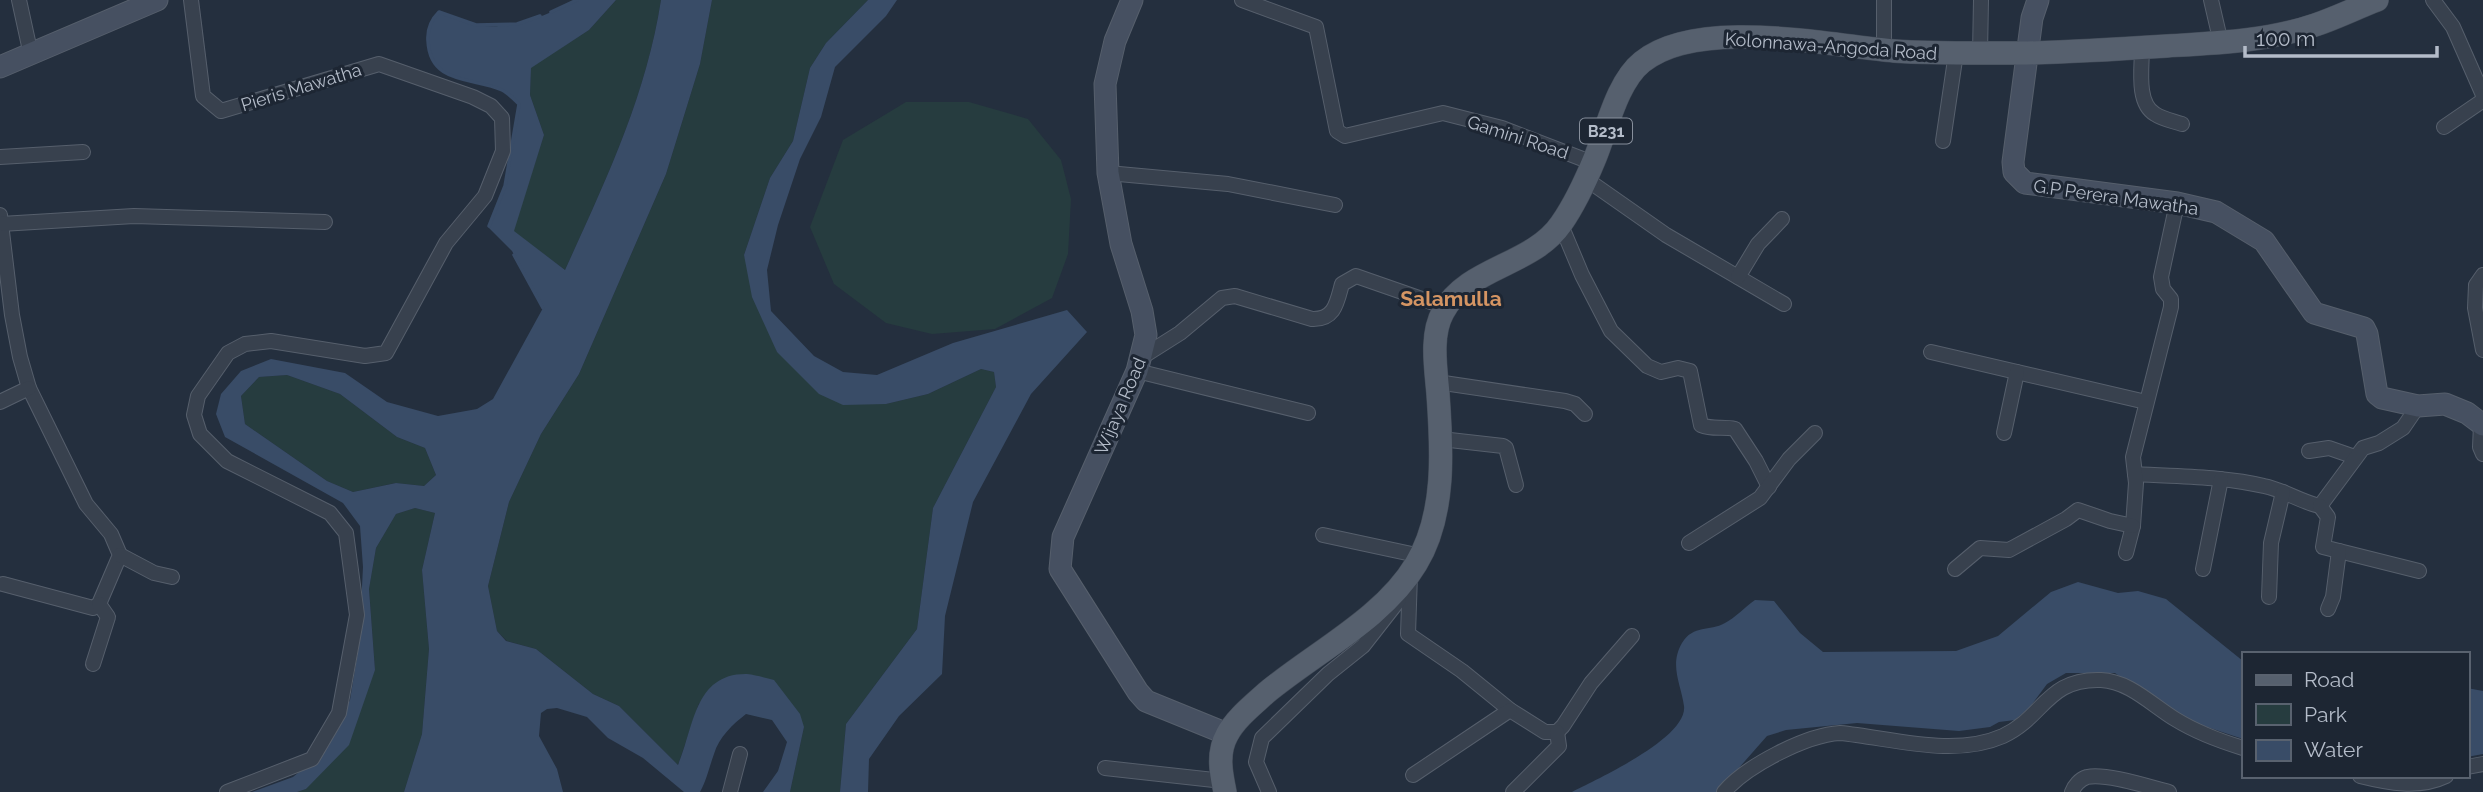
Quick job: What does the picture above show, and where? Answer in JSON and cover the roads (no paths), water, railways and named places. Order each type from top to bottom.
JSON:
[{"type":"main road","name":"Kolonnawa-Angoda Road","points":[[1445,307],[1478,280],[1540,246],[1561,225],[1590,171],[1622,87],[1635,68],[1659,50],[1708,39],[1741,36],[1884,50],[1956,53],[2028,53],[2221,43],[2314,26],[2373,1]]},
{"type":"main road","points":[[1224,787],[1220,764],[1227,734],[1248,709],[1394,596],[1414,571],[1436,509],[1440,478],[1437,327],[1445,307]]},
{"type":"street","points":[[19,0],[31,55]]},
{"type":"street","points":[[0,67],[157,0]]},
{"type":"street","name":"Pieris Mawatha","points":[[191,0],[203,96],[221,111],[379,64],[473,97],[491,106],[502,118],[503,151],[485,196],[446,243],[386,353],[365,356],[271,341],[245,344],[228,353],[198,396],[194,415],[200,434],[228,461],[330,513],[346,533],[357,615],[339,713],[312,758],[227,792]]},
{"type":"street","name":"Wijaya Road","points":[[1132,0],[1115,41],[1105,85],[1108,173],[1121,244],[1142,311],[1146,335],[1140,364],[1063,537],[1060,569],[1146,701],[1227,734]]},
{"type":"street","name":"Gamini Road","points":[[1242,0],[1316,27],[1338,131],[1345,136],[1443,113],[1502,128],[1590,171]]},
{"type":"street","points":[[1884,0],[1884,50]]},
{"type":"street","points":[[1980,53],[1981,0]]},
{"type":"street","points":[[2028,53],[2032,18],[2038,0]]},
{"type":"street","points":[[2211,0],[2221,43]]},
{"type":"street","points":[[2433,0],[2452,27],[2483,95],[2482,101],[2444,127]]},
{"type":"street","points":[[2142,48],[2142,91],[2147,106],[2153,113],[2182,124]]},
{"type":"street","points":[[1943,141],[1956,53]]},
{"type":"street","name":"G.P Perera Mawatha","points":[[2028,53],[2012,162],[2014,172],[2025,183],[2177,203],[2217,212],[2264,241],[2314,313],[2364,328],[2377,394],[2418,406],[2445,404],[2467,413],[2482,425]]},
{"type":"street","points":[[0,157],[83,152]]},
{"type":"street","points":[[1590,171],[1666,234],[1784,304]]},
{"type":"street","points":[[1108,173],[1228,184],[1335,205]]},
{"type":"street","points":[[2126,554],[2133,526],[2133,457],[2171,307],[2171,299],[2163,289],[2161,277],[2177,203]]},
{"type":"street","points":[[0,215],[12,315],[29,388],[86,504],[111,534],[120,555],[154,573],[172,577]]},
{"type":"street","points":[[1,224],[134,216],[325,222]]},
{"type":"street","points":[[1738,277],[1758,244],[1782,219]]},
{"type":"street","points":[[1561,225],[1582,275],[1611,331],[1647,366],[1661,372],[1678,368],[1690,371],[1702,425],[1712,429],[1723,426],[1735,429],[1756,461],[1769,488]]},
{"type":"street","points":[[2483,275],[2476,285],[2475,308],[2483,350]]},
{"type":"street","points":[[1140,364],[1222,298],[1235,296],[1312,319],[1321,319],[1335,309],[1342,284],[1356,276],[1445,307]]},
{"type":"street","points":[[1931,352],[2146,402]]},
{"type":"street","points":[[1140,364],[1308,413]]},
{"type":"street","points":[[2004,433],[2017,372]]},
{"type":"street","points":[[1437,382],[1565,401],[1575,404],[1585,414]]},
{"type":"street","points":[[0,402],[29,388]]},
{"type":"street","points":[[2320,506],[2363,448],[2379,443],[2403,429],[2418,406]]},
{"type":"street","points":[[2482,425],[2480,447],[2483,454]]},
{"type":"street","points":[[1689,543],[1759,498],[1788,459],[1815,433]]},
{"type":"street","points":[[1441,439],[1503,446],[1506,448],[1516,485]]},
{"type":"street","points":[[2309,451],[2329,448],[2355,457]]},
{"type":"street","points":[[2135,474],[2221,479],[2266,486],[2320,506],[2328,517],[2323,547],[2419,571]]},
{"type":"street","points":[[2203,569],[2221,479]]},
{"type":"street","points":[[2269,597],[2271,544],[2283,492]]},
{"type":"street","points":[[1955,569],[1980,548],[2009,550],[2078,510],[2133,526]]},
{"type":"street","points":[[1323,535],[1414,571]]},
{"type":"street","points":[[2328,609],[2333,597],[2339,551]]},
{"type":"street","points":[[2,584],[93,608],[99,604],[120,555]]},
{"type":"street","points":[[1414,571],[1408,634],[1462,671],[1510,710],[1545,732],[1557,732]]},
{"type":"street","points":[[1269,792],[1256,762],[1262,738],[1328,674],[1363,646],[1414,571]]},
{"type":"street","points":[[93,664],[108,617],[99,604]]},
{"type":"street","points":[[1513,792],[1559,746],[1557,732],[1591,683],[1632,636]]},
{"type":"street","points":[[1724,792],[1736,779],[1754,767],[1825,734],[1840,733],[1940,746],[1979,744],[2002,737],[2017,728],[2055,692],[2065,685],[2079,681],[2100,680],[2126,685],[2188,726],[2242,748]]},
{"type":"street","points":[[1413,775],[1510,710]]},
{"type":"street","points":[[730,792],[740,754]]},
{"type":"street","points":[[1105,768],[1224,787]]},
{"type":"street","points":[[2072,792],[2085,778],[2094,777],[2125,781],[2169,792]]},
{"type":"street","points":[[2371,778],[2405,784],[2424,783],[2440,778]]},
{"type":"water","points":[[577,0],[616,0],[589,30],[531,68],[530,95],[544,135],[514,231],[565,270],[635,105],[661,0],[712,0],[700,64],[666,174],[579,374],[541,434],[509,502],[488,586],[497,631],[506,641],[536,649],[593,694],[619,706],[678,765],[699,705],[716,683],[729,676],[747,674],[774,680],[800,714],[804,727],[790,792],[763,792],[778,771],[787,742],[772,720],[746,714],[741,718],[719,742],[700,792],[684,792],[643,758],[608,738],[587,717],[557,708],[541,713],[539,736],[557,769],[563,792],[404,792],[422,734],[429,649],[422,570],[435,513],[415,508],[396,514],[376,548],[369,589],[375,670],[349,745],[306,789],[297,792],[252,792],[293,777],[324,752],[350,700],[359,645],[363,567],[360,526],[343,503],[225,437],[216,414],[221,394],[241,371],[271,359],[345,373],[387,402],[438,416],[477,409],[493,399],[543,308],[512,251],[488,227],[505,186],[519,104],[502,90],[455,77],[436,65],[431,55],[428,33],[439,12],[471,24],[503,26],[541,16]],"holes":[[[287,375],[340,394],[397,437],[425,448],[436,475],[424,486],[396,483],[353,492],[327,481],[245,424],[241,396],[259,377]]]},
{"type":"water","points":[[868,0],[897,0],[886,16],[835,67],[821,117],[800,159],[778,225],[767,270],[771,311],[814,356],[843,372],[877,375],[953,343],[1067,310],[1087,332],[1031,394],[973,502],[945,616],[942,674],[899,716],[869,759],[868,792],[840,792],[846,724],[917,629],[933,508],[996,387],[994,372],[981,369],[928,394],[886,404],[843,405],[819,394],[777,352],[752,297],[744,255],[770,178],[793,141],[810,68],[826,43]]},
{"type":"water","points":[[2078,582],[2118,593],[2138,591],[2166,599],[2242,660],[2242,739],[2180,718],[2115,673],[2066,673],[2047,684],[2030,707],[2015,720],[1999,722],[1990,727],[1959,731],[1857,723],[1786,730],[1767,736],[1720,792],[1572,792],[1639,756],[1672,731],[1681,718],[1684,706],[1676,667],[1682,643],[1692,633],[1729,621],[1755,600],[1774,601],[1800,633],[1823,652],[1956,651],[1998,636],[2051,592]]},
{"type":"water","points":[[2469,688],[2483,691],[2483,754],[2469,757]]},
{"type":"waterway","points":[[551,12],[577,0]]},
{"type":"waterway","points":[[489,226],[505,186],[519,104],[502,90],[455,77],[436,65],[428,41],[429,29],[439,12],[476,25],[517,24],[540,16]]},
{"type":"waterway","points":[[514,255],[543,308]]},
{"type":"district","name":"Salamulla","points":[[1451,298]]}]
